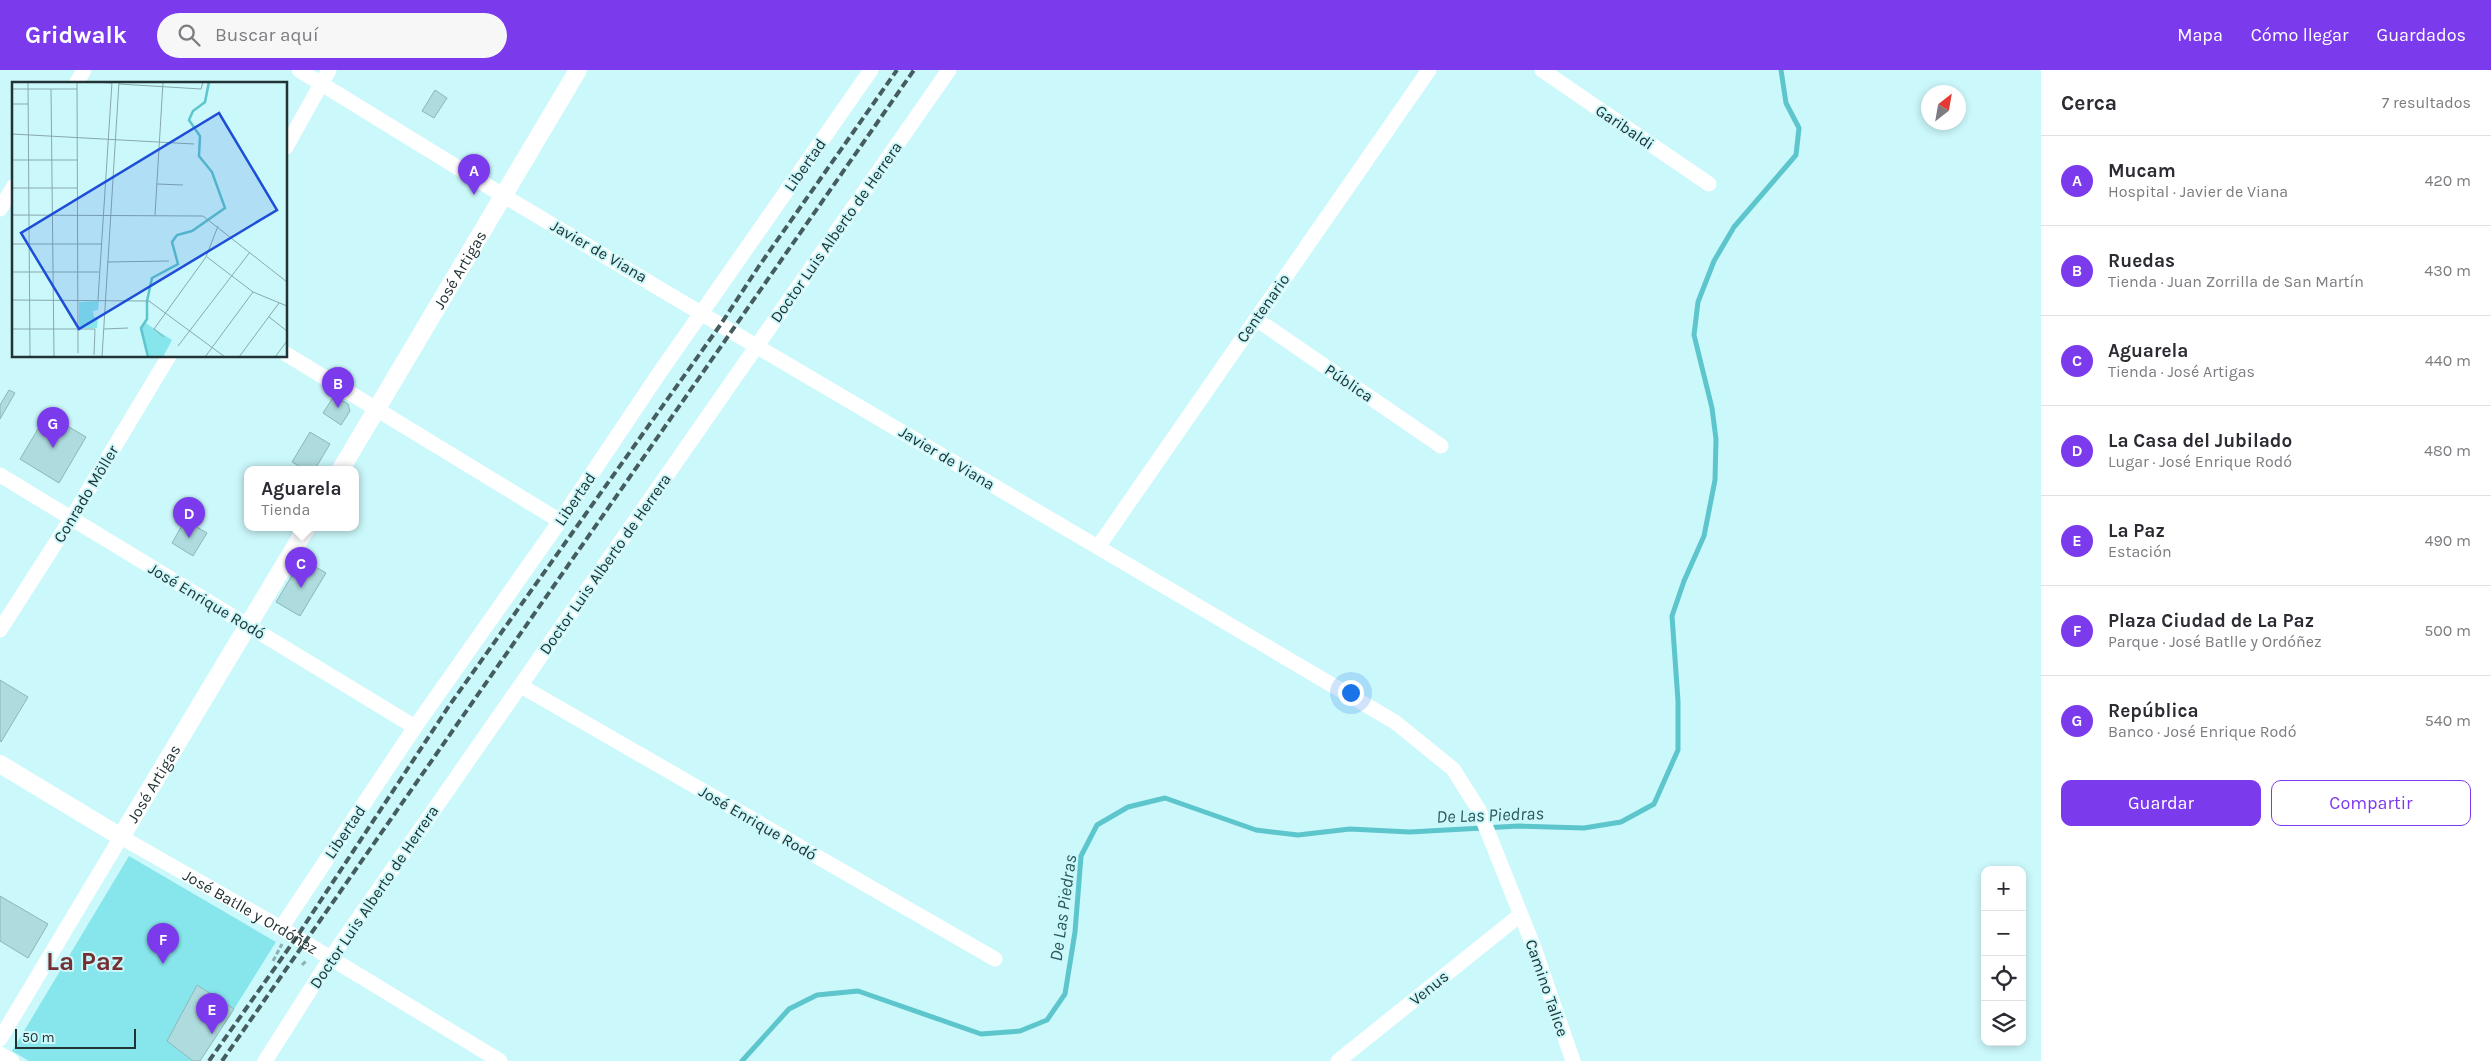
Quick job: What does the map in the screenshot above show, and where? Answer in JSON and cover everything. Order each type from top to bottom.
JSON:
[{"type":"street","points":[[77,82],[84,70]]},
{"type":"street","name":"Javier de Viana","points":[[299,70],[325,77],[504,196],[1395,722],[1453,770],[1479,810],[1520,915]]},
{"type":"street","name":"José Artigas","points":[[343,466],[578,70]]},
{"type":"street","name":"Libertad","points":[[280,928],[415,727],[560,521],[702,312],[871,70]]},
{"type":"street","name":"Doctor Luis Alberto de Herrera","points":[[264,1061],[330,959],[949,70]]},
{"type":"street","name":"Centenario","points":[[1098,547],[1429,70]]},
{"type":"street","name":"Garibaldi","points":[[1542,70],[1709,184]]},
{"type":"street","points":[[288,143],[325,77]]},
{"type":"street","points":[[0,209],[10,187]]},
{"type":"street","name":"Pública","points":[[1256,319],[1442,446]]},
{"type":"street","points":[[288,355],[560,521]]},
{"type":"street","name":"Conrado Möller","points":[[0,630],[72,519],[168,358]]},
{"type":"street","name":"José Enrique Rodó","points":[[0,475],[415,727]]},
{"type":"street","name":"José Artigas","points":[[0,1039],[305,531]]},
{"type":"street","name":"José Enrique Rodó","points":[[521,686],[995,959]]},
{"type":"street","name":"José Batlle y Ordóñez","points":[[0,764],[121,837],[280,928],[500,1061]]},
{"type":"street","name":"Venus","points":[[1338,1061],[1520,915]]},
{"type":"street","name":"Camino Talice","points":[[1520,915],[1533,945],[1573,1061]]},
{"type":"street","points":[[0,1054],[12,1061]]},
{"type":"shaded area","points":[[129,856],[276,942],[234,1009],[197,985],[167,1041],[193,1061],[29,1061],[12,1051]]},
{"type":"building","points":[[435,90],[447,98],[434,118],[422,111]]},
{"type":"building","points":[[9,390],[15,393],[0,419],[0,405]]},
{"type":"building","points":[[334,396],[348,404],[350,411],[341,425],[323,413]]},
{"type":"building","points":[[47,414],[86,437],[59,483],[20,459]]},
{"type":"building","points":[[310,432],[330,444],[317,466],[299,466],[292,462]]},
{"type":"building","points":[[185,520],[207,533],[193,556],[172,543]]},
{"type":"building","points":[[302,559],[326,573],[300,616],[276,602]]},
{"type":"building","points":[[0,680],[28,697],[1,742],[0,741]]},
{"type":"building","points":[[0,896],[48,924],[28,958],[0,941]]},
{"type":"building","points":[[197,985],[234,1009],[200,1061],[193,1061],[167,1041]]},
{"type":"waterway","name":"De Las Piedras","points":[[742,1061],[789,1009],[817,995],[858,991],[981,1034],[1020,1031],[1047,1020],[1065,994],[1075,932],[1081,856],[1097,825],[1128,807],[1165,798],[1256,830],[1298,835],[1350,829],[1410,832],[1519,826],[1584,828],[1621,822],[1654,804],[1678,750],[1678,701],[1672,616],[1684,581],[1704,536],[1715,480],[1716,439],[1712,408],[1694,335],[1698,302],[1714,261],[1734,227],[1796,155],[1799,128],[1786,103],[1781,70]]},
{"type":"railway","points":[[209,1061],[296,938],[449,706],[721,324],[759,266],[897,70]]},
{"type":"railway","points":[[222,1061],[914,70]]},
{"type":"place","name":"Mucam","points":[[474,195]]},
{"type":"place","name":"Ruedas","points":[[338,408]]},
{"type":"place","name":"República","points":[[53,448]]},
{"type":"place","name":"La Casa del Jubilado","points":[[189,538]]},
{"type":"place","name":"Aguarela","points":[[301,588]]},
{"type":"place","name":"Plaza Ciudad de La Paz","points":[[163,964]]},
{"type":"place","name":"La Paz","points":[[212,1034]]},
{"type":"district","name":"La Paz","points":[[85,961]]}]
